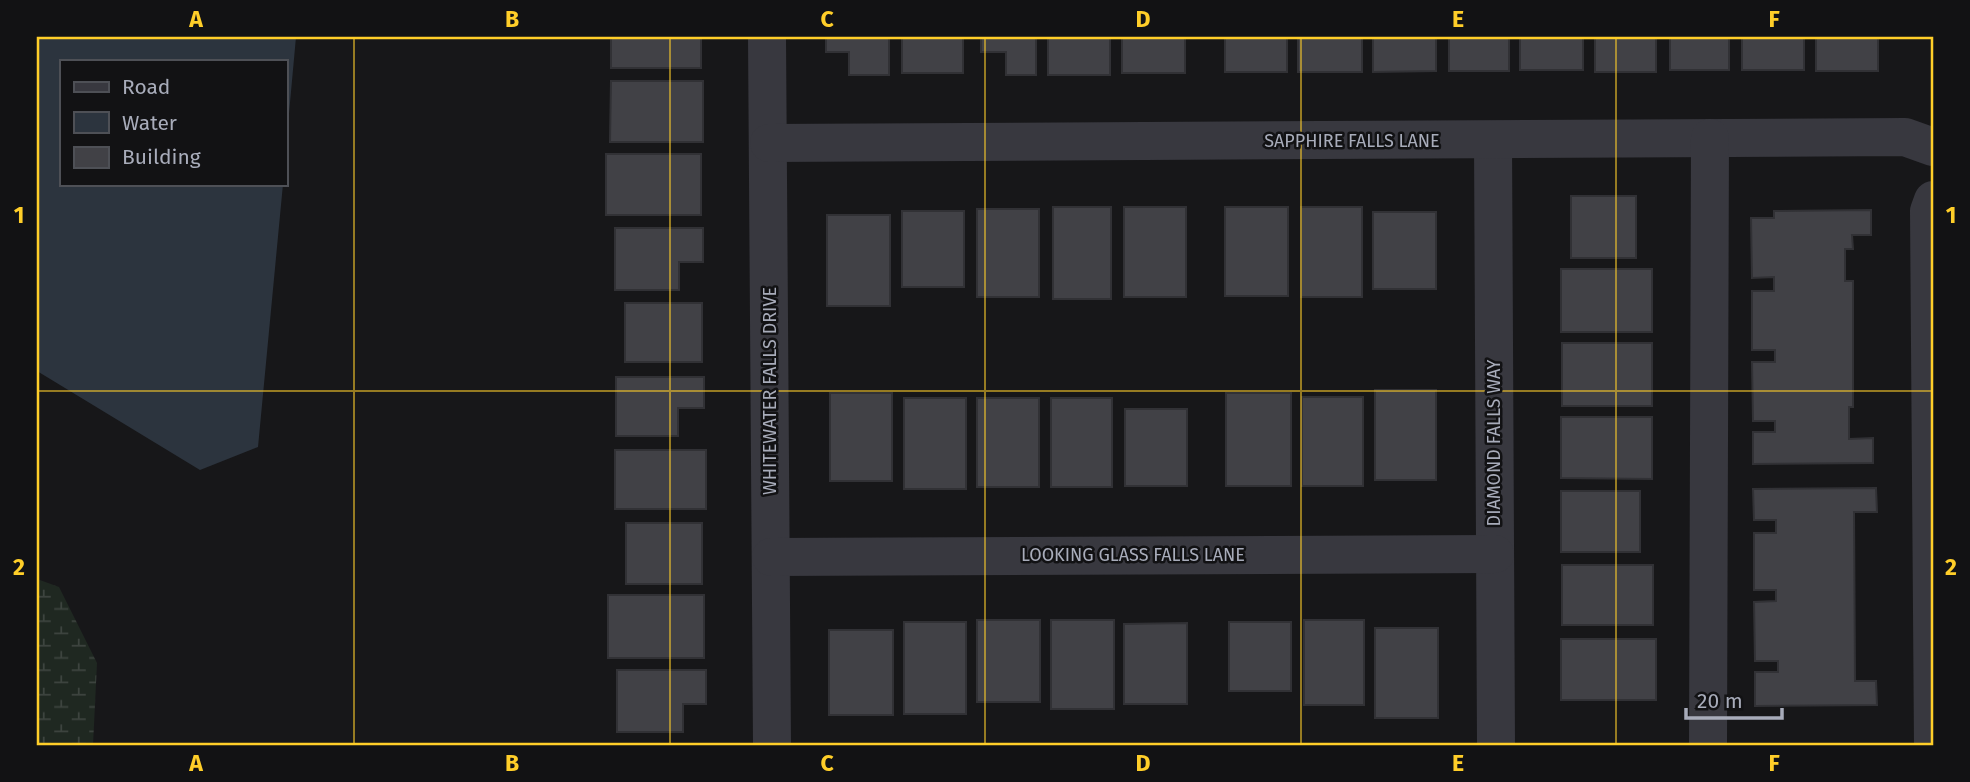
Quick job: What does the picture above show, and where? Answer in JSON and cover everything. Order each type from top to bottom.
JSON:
[{"type":"street","name":"WHITEWATER FALLS DRIVE","points":[[767,37],[772,745]]},
{"type":"street","name":"SAPPHIRE FALLS LANE","points":[[769,143],[1905,137],[1933,147]]},
{"type":"street","points":[[1708,745],[1710,138]]},
{"type":"street","name":"DIAMOND FALLS WAY","points":[[1493,140],[1496,745]]},
{"type":"street","points":[[1933,200],[1929,211],[1933,745]]},
{"type":"street","name":"LOOKING GLASS FALLS LANE","points":[[771,556],[1495,554]]},
{"type":"green space","points":[[37,579],[59,587],[97,663],[93,745],[37,745]]},
{"type":"water","points":[[37,37],[296,37],[287,135],[287,60],[60,60],[60,186],[283,186],[258,447],[200,470],[37,371]]},
{"type":"building","points":[[611,37],[701,37],[701,68],[611,68]]},
{"type":"building","points":[[826,37],[889,37],[889,75],[849,75],[849,52],[826,52]]},
{"type":"building","points":[[902,37],[963,37],[963,73],[902,73]]},
{"type":"building","points":[[981,37],[1036,37],[1036,75],[1006,75],[1006,52],[981,52]]},
{"type":"building","points":[[1048,37],[1110,37],[1110,75],[1048,75]]},
{"type":"building","points":[[1122,37],[1185,37],[1185,73],[1122,73]]},
{"type":"building","points":[[1225,37],[1287,37],[1287,72],[1225,72]]},
{"type":"building","points":[[1298,37],[1362,37],[1362,72],[1298,72]]},
{"type":"building","points":[[1373,37],[1436,37],[1436,71],[1373,72]]},
{"type":"building","points":[[1449,37],[1509,37],[1509,71],[1449,71]]},
{"type":"building","points":[[1520,37],[1583,37],[1583,70],[1520,70]]},
{"type":"building","points":[[1595,37],[1656,37],[1656,72],[1595,72]]},
{"type":"building","points":[[1670,37],[1729,37],[1729,70],[1670,70]]},
{"type":"building","points":[[1742,37],[1804,37],[1804,70],[1742,70]]},
{"type":"building","points":[[1816,37],[1878,37],[1878,71],[1816,71]]},
{"type":"building","points":[[611,81],[703,81],[703,142],[610,142]]},
{"type":"building","points":[[606,154],[701,154],[701,215],[606,215]]},
{"type":"building","points":[[1571,196],[1636,196],[1636,258],[1571,258]]},
{"type":"building","points":[[1053,207],[1111,207],[1111,299],[1053,299]]},
{"type":"building","points":[[1124,207],[1186,207],[1186,297],[1124,297]]},
{"type":"building","points":[[1225,207],[1288,207],[1288,296],[1225,296]]},
{"type":"building","points":[[1301,207],[1362,207],[1362,297],[1301,297]]},
{"type":"building","points":[[977,209],[1039,209],[1039,297],[977,297]]},
{"type":"building","points":[[1871,210],[1871,235],[1852,235],[1853,249],[1845,249],[1845,281],[1853,281],[1853,407],[1849,407],[1849,439],[1873,438],[1873,463],[1753,464],[1753,432],[1775,432],[1775,421],[1753,421],[1752,362],[1775,362],[1775,350],[1752,350],[1752,291],[1774,291],[1774,277],[1752,278],[1751,218],[1774,218],[1774,211]]},
{"type":"building","points":[[902,211],[964,211],[964,287],[902,287]]},
{"type":"building","points":[[1373,212],[1436,212],[1436,289],[1373,289]]},
{"type":"building","points":[[827,215],[890,215],[890,306],[827,306]]},
{"type":"building","points":[[615,228],[703,228],[703,262],[679,262],[679,290],[615,290]]},
{"type":"building","points":[[1561,269],[1652,269],[1652,332],[1561,332]]},
{"type":"building","points":[[625,303],[702,303],[702,362],[625,362]]},
{"type":"building","points":[[1562,343],[1652,343],[1652,406],[1562,406]]},
{"type":"building","points":[[616,377],[704,377],[704,408],[678,408],[678,436],[616,436]]},
{"type":"building","points":[[1375,390],[1436,390],[1436,480],[1375,480]]},
{"type":"building","points":[[830,393],[892,393],[892,481],[830,481]]},
{"type":"building","points":[[1226,393],[1291,393],[1291,486],[1226,486]]},
{"type":"building","points":[[1302,397],[1363,397],[1363,486],[1302,486]]},
{"type":"building","points":[[904,398],[966,398],[966,489],[904,489]]},
{"type":"building","points":[[977,398],[1039,398],[1039,487],[977,487]]},
{"type":"building","points":[[1051,398],[1112,398],[1112,487],[1051,487]]},
{"type":"building","points":[[1125,409],[1187,409],[1187,486],[1125,486]]},
{"type":"building","points":[[1561,417],[1652,417],[1652,479],[1561,478]]},
{"type":"building","points":[[615,450],[706,450],[706,509],[615,509]]},
{"type":"building","points":[[1876,488],[1877,512],[1854,512],[1855,681],[1876,681],[1877,705],[1755,706],[1755,672],[1778,672],[1778,661],[1755,661],[1754,602],[1776,601],[1776,590],[1754,590],[1754,533],[1776,533],[1776,520],[1754,520],[1753,489]]},
{"type":"building","points":[[1561,491],[1640,491],[1640,552],[1561,552]]},
{"type":"building","points":[[626,523],[702,523],[702,584],[626,584]]},
{"type":"building","points":[[1562,565],[1653,565],[1653,625],[1562,625]]},
{"type":"building","points":[[608,595],[704,595],[704,658],[608,658]]},
{"type":"building","points":[[977,620],[1040,620],[1040,702],[977,702]]},
{"type":"building","points":[[1051,620],[1114,620],[1114,709],[1051,709]]},
{"type":"building","points":[[1304,620],[1364,620],[1364,705],[1304,705]]},
{"type":"building","points":[[904,622],[966,622],[966,714],[904,714]]},
{"type":"building","points":[[1229,622],[1291,622],[1291,691],[1229,691]]},
{"type":"building","points":[[1187,623],[1187,704],[1124,704],[1124,624]]},
{"type":"building","points":[[1375,628],[1438,628],[1438,718],[1375,718]]},
{"type":"building","points":[[829,630],[893,630],[893,715],[829,715]]},
{"type":"building","points":[[1561,639],[1656,639],[1656,700],[1561,700]]},
{"type":"building","points":[[617,670],[706,670],[706,704],[683,704],[683,732],[617,732]]}]
